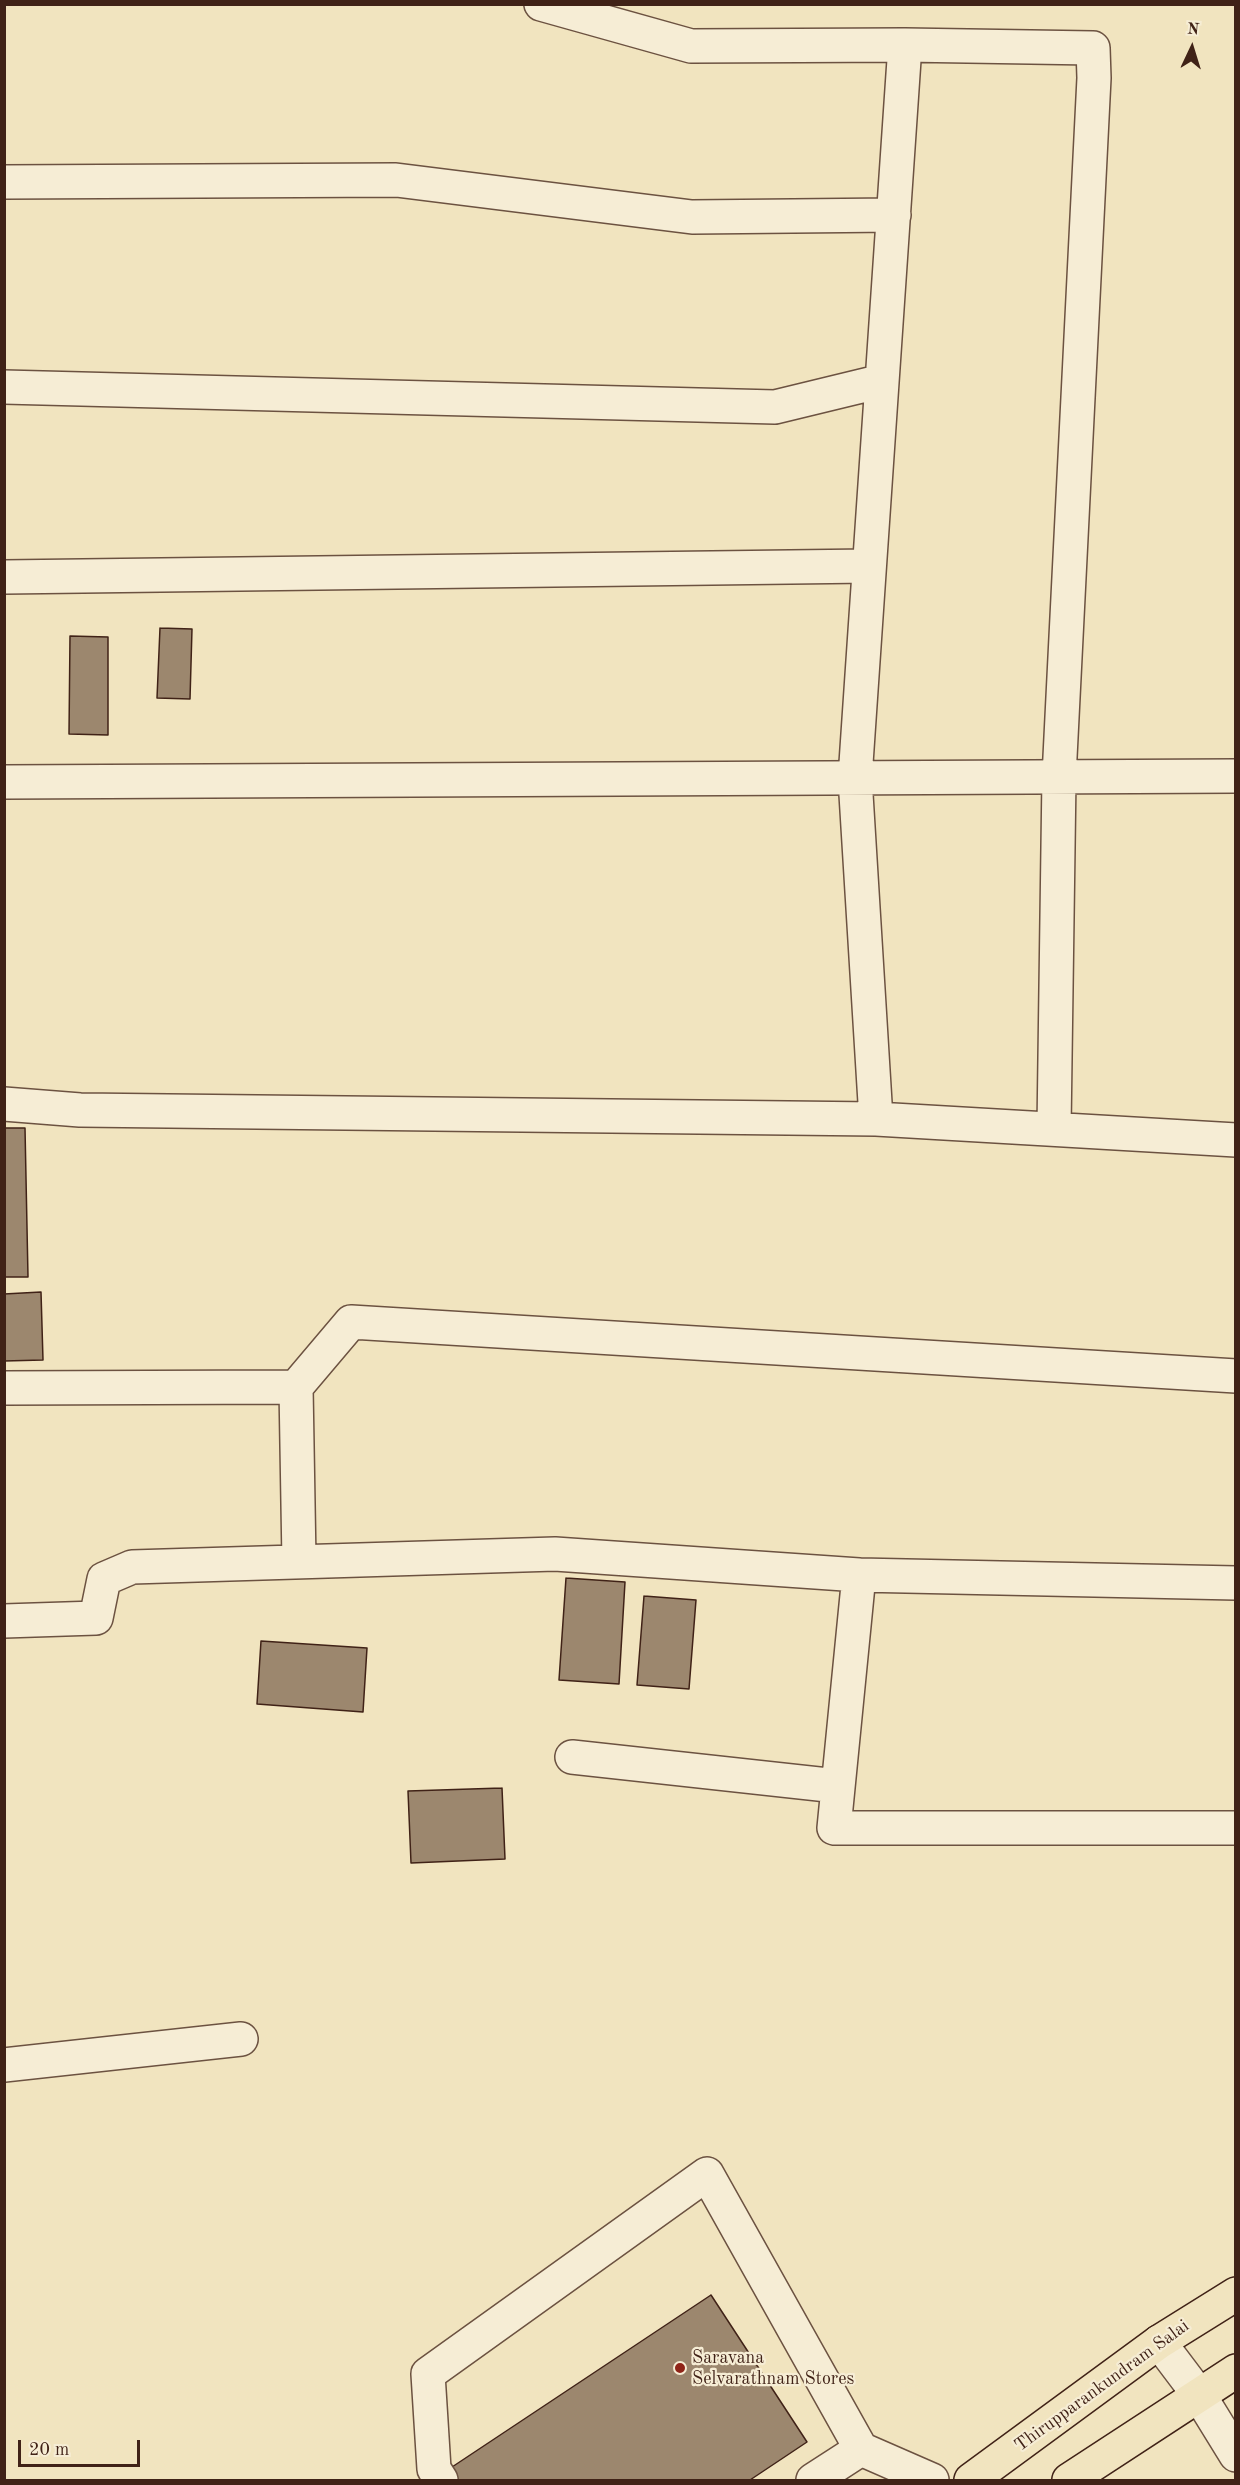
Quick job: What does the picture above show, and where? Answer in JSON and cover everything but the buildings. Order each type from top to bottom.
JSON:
[{"type":"main road","name":"Thirupparankundram Salai","points":[[971,2481],[1159,2342],[1236,2294]]},
{"type":"main road","points":[[1069,2481],[1236,2371]]},
{"type":"street","points":[[542,4],[572,9],[691,46],[905,45],[1093,48],[1094,78],[1059,777],[1054,1128]]},
{"type":"street","points":[[876,1119],[855,778],[905,45]]},
{"type":"street","points":[[4,182],[396,180],[692,217],[894,215]]},
{"type":"street","points":[[4,387],[775,407],[882,381]]},
{"type":"street","points":[[4,578],[869,566]]},
{"type":"street","points":[[4,782],[1236,776]]},
{"type":"street","points":[[4,1104],[80,1110],[876,1119],[1236,1140]]},
{"type":"street","points":[[299,1562],[296,1387],[351,1322],[1236,1376]]},
{"type":"street","points":[[4,1388],[296,1387]]},
{"type":"street","points":[[4,1622],[96,1618],[104,1579],[132,1567],[555,1554],[860,1575],[1236,1583]]},
{"type":"street","points":[[860,1575],[834,1828],[1236,1828]]},
{"type":"street","points":[[572,1757],[837,1786]]},
{"type":"street","points":[[4,2065],[241,2039]]},
{"type":"street","points":[[441,2481],[434,2469],[428,2374],[707,2174],[861,2450],[932,2481]]},
{"type":"street","points":[[1159,2342],[1200,2395],[1236,2455]]},
{"type":"street","points":[[813,2481],[861,2450]]},
{"type":"street","points":[[940,2481],[1005,2456]]},
{"type":"place","name":"Saravana Selvarathnam Stores","points":[[680,2368]]}]
